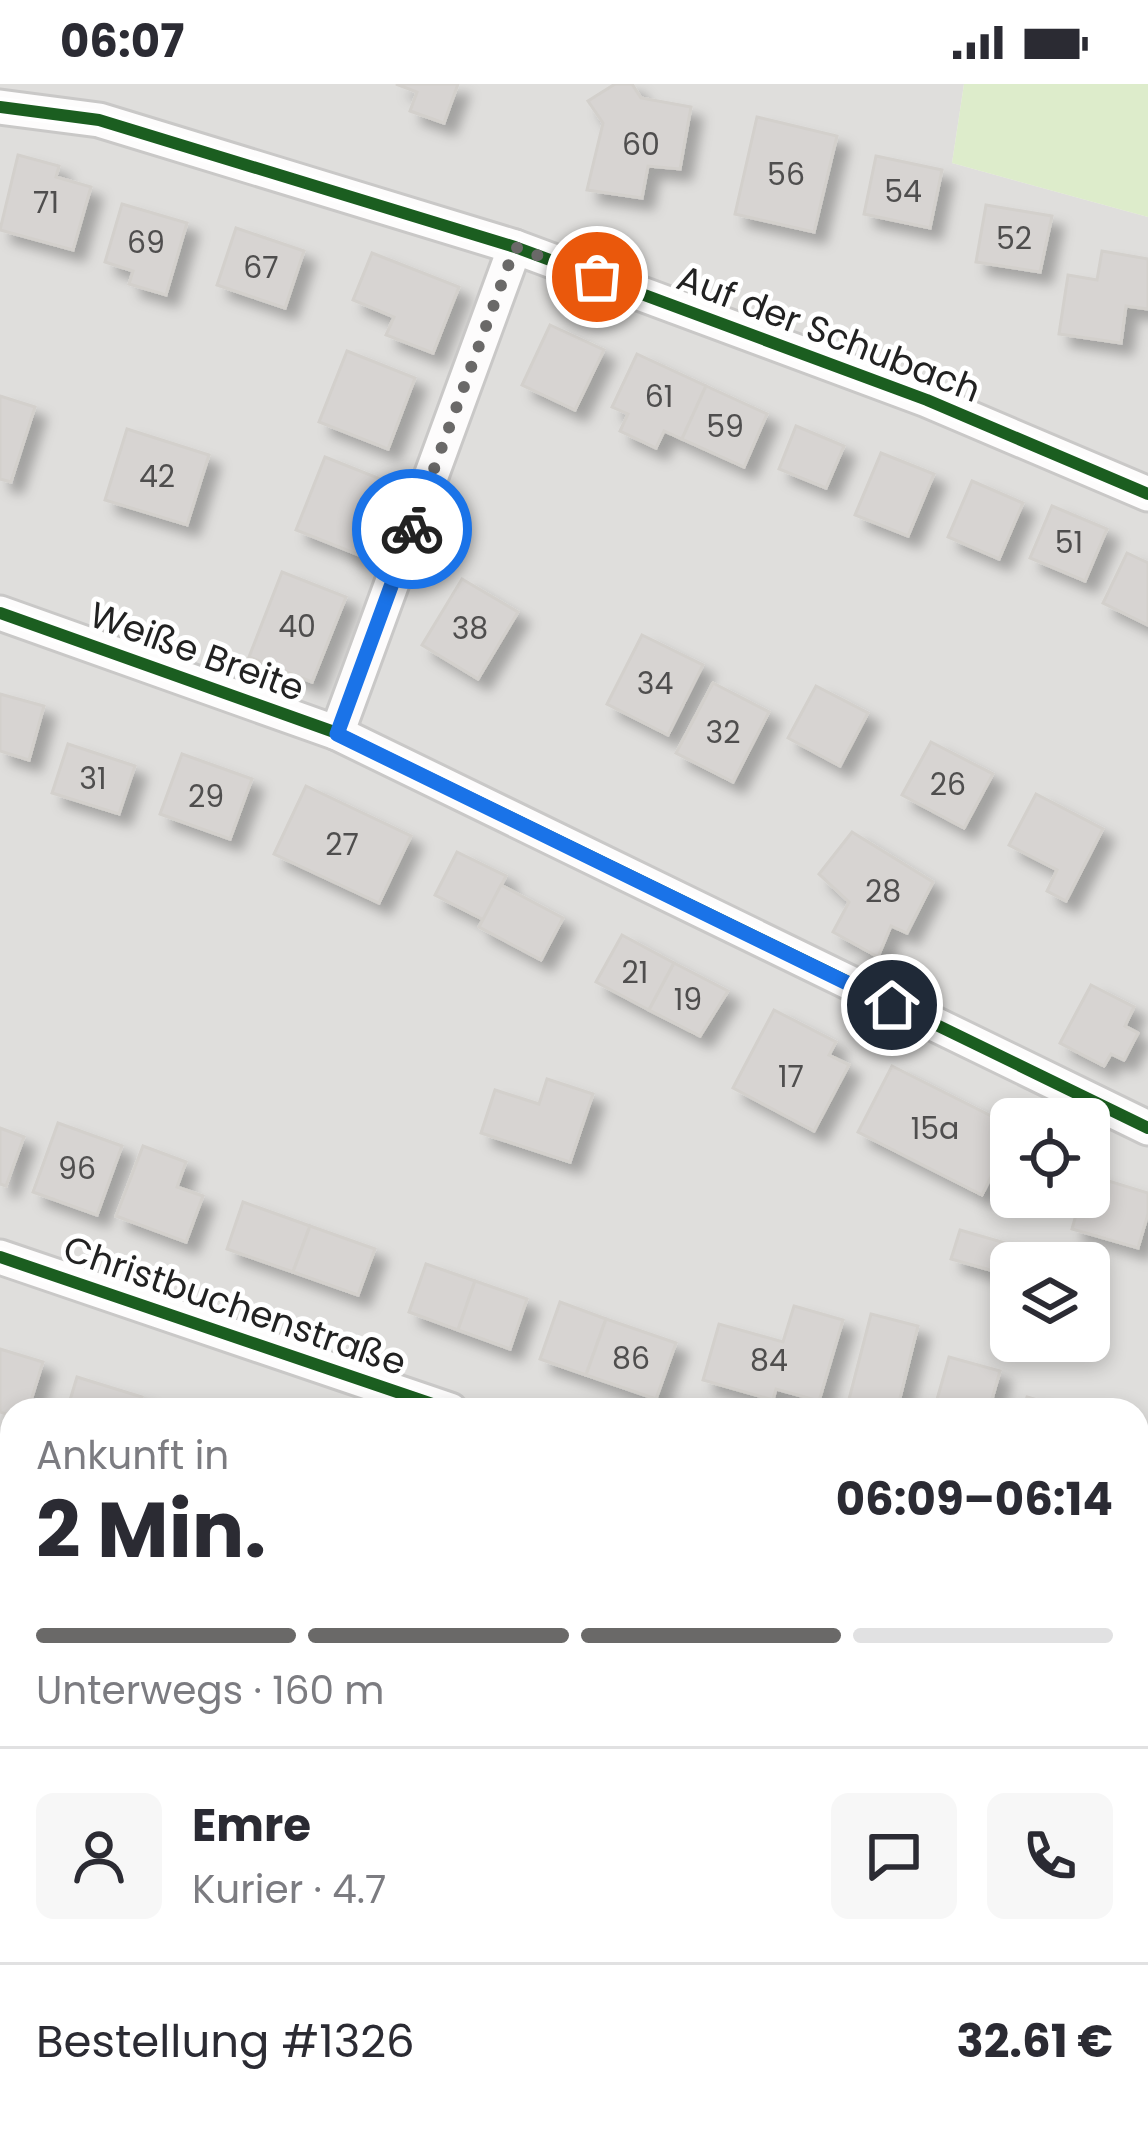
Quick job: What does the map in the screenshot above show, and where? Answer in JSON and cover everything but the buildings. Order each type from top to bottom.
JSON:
[{"type":"street","name":"Auf der Schubach","points":[[0,107],[99,120],[515,247],[927,400],[1148,494]]},
{"type":"street","name":"Weiße Breite","points":[[337,734],[515,247]]},
{"type":"street","name":"Weiße Breite","points":[[0,614],[337,734],[1148,1128]]},
{"type":"street","name":"Christbuchenstraße","points":[[0,1256],[415,1398]]},
{"type":"shaded area","points":[[0,84],[964,84],[952,163],[1148,217],[1148,1398],[0,1398]]},
{"type":"green space","points":[[964,84],[1148,84],[1148,217],[952,163]]},
{"type":"cycle path","points":[[0,107],[99,120],[515,247],[927,400],[1148,494]]},
{"type":"cycle path","points":[[0,613],[337,733],[1148,1128]]},
{"type":"cycle path","points":[[0,1257],[415,1398]]},
{"type":"way so far","points":[[412,529],[515,247],[597,277]]},
{"type":"route","points":[[412,529],[337,734],[892,1005]]}]
